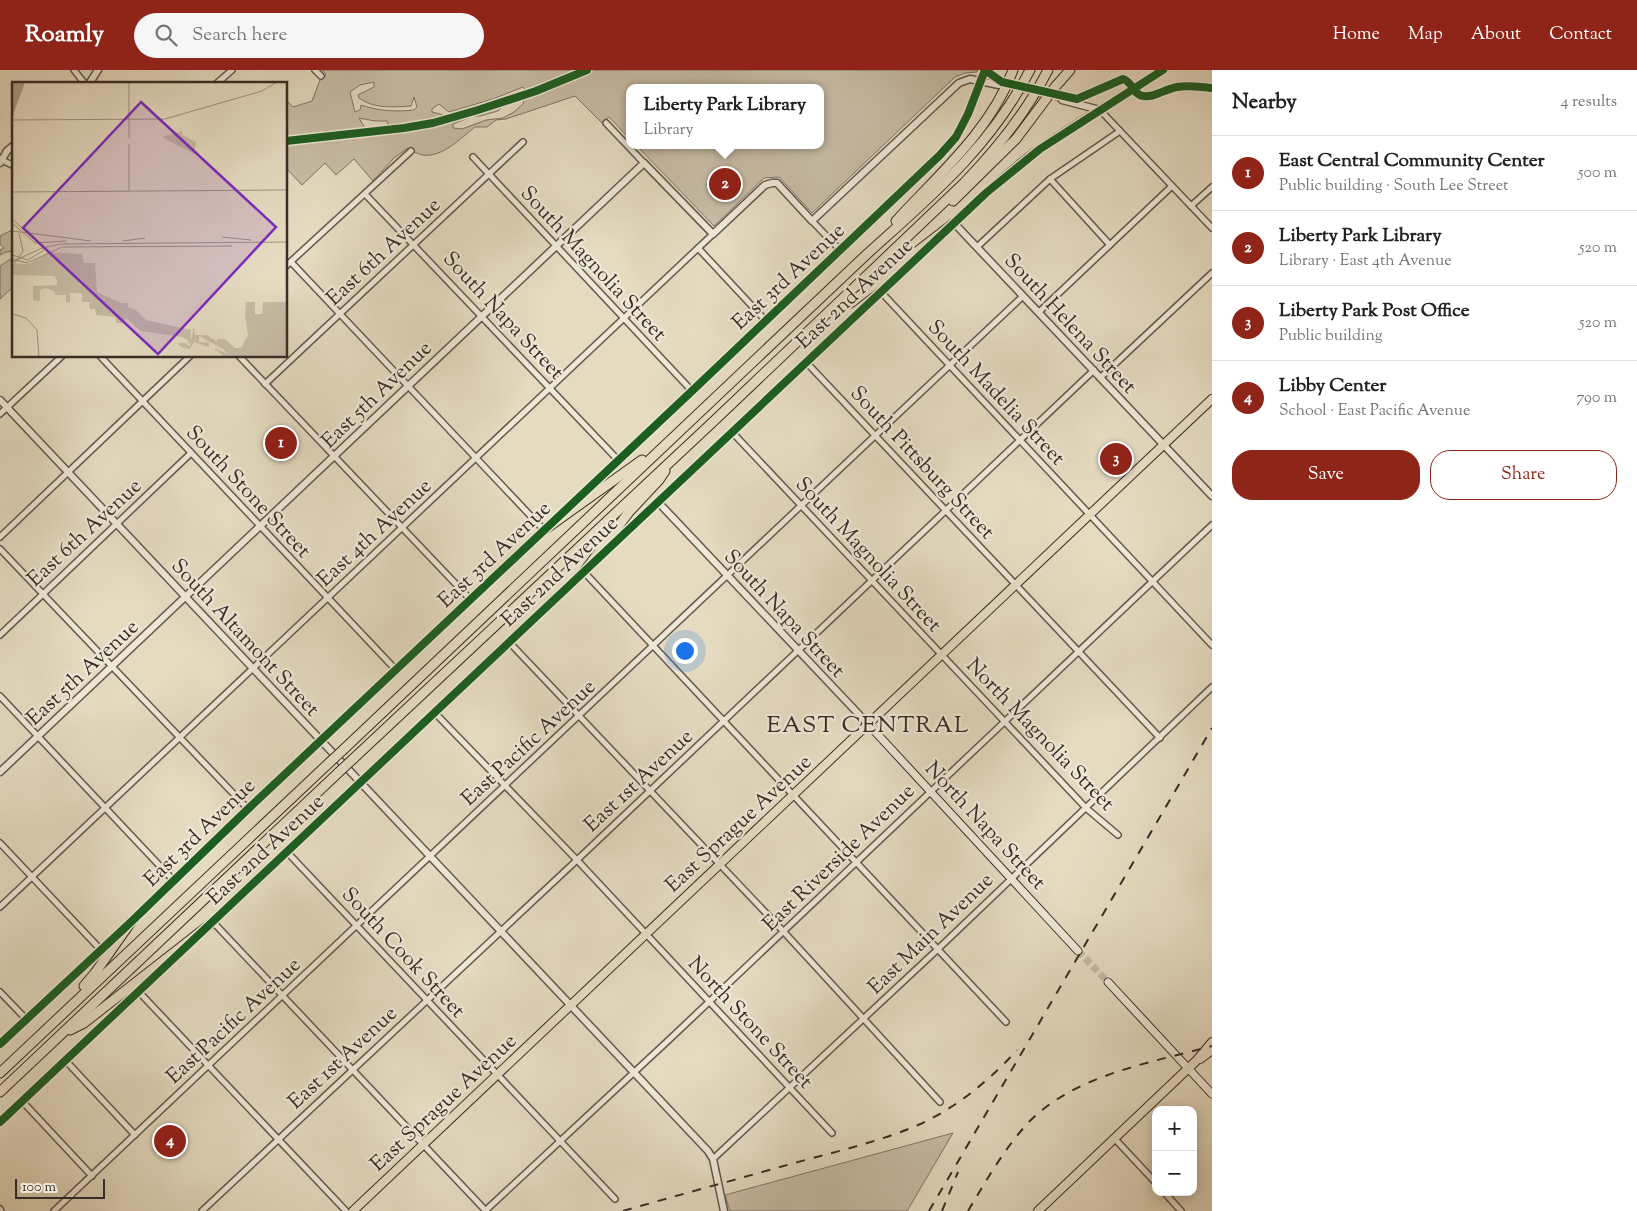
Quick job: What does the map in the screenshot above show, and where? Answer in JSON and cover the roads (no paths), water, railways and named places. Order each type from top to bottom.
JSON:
[{"type":"highway","points":[[866,255],[980,127],[1005,89],[1013,70]]},
{"type":"highway","points":[[0,1073],[866,255],[928,200],[975,152],[1004,114],[1030,70]]},
{"type":"highway","points":[[0,1092],[928,218],[969,178],[1006,136],[1032,99],[1048,70]]},
{"type":"highway","points":[[928,218],[954,201],[1001,156],[1070,70]]},
{"type":"highway","points":[[827,314],[852,302],[954,223]]},
{"type":"highway","points":[[544,530],[669,441]]},
{"type":"highway","points":[[584,572],[629,512],[659,480],[673,458]]},
{"type":"highway","points":[[49,1026],[95,973],[131,922]]},
{"type":"highway","points":[[61,1035],[84,1023],[213,922]]},
{"type":"main road","name":"East 3rd Avenue","points":[[131,922],[248,809],[933,162],[956,137],[968,114],[985,70]]},
{"type":"main road","name":"East 2nd Avenue","points":[[954,223],[1029,157],[1163,70]]},
{"type":"main road","name":"East Sprague Avenue","points":[[353,1211],[1212,399]]},
{"type":"main road","name":"North Napa Street","points":[[868,724],[1078,950]]},
{"type":"main road","points":[[1108,982],[1212,1094]]},
{"type":"main road","points":[[1196,1061],[1212,1042]]},
{"type":"main road","points":[[1038,1211],[1188,1068],[1212,1050]]},
{"type":"street","points":[[74,70],[83,82]]},
{"type":"street","points":[[90,82],[98,70]]},
{"type":"street","points":[[218,82],[232,70]]},
{"type":"street","points":[[315,70],[321,76]]},
{"type":"street","points":[[841,250],[812,221],[959,83],[970,79],[999,86]]},
{"type":"street","points":[[1062,100],[1100,110],[1212,228]]},
{"type":"street","points":[[606,123],[626,144]]},
{"type":"street","points":[[977,247],[1050,179],[1120,131]]},
{"type":"street","name":"East 6th Avenue","points":[[265,384],[523,142]]},
{"type":"street","points":[[12,147],[0,160],[12,165]]},
{"type":"street","points":[[631,149],[713,234]]},
{"type":"street","points":[[288,264],[411,151]]},
{"type":"street","name":"South Magnolia Street","points":[[473,157],[692,391]]},
{"type":"street","name":"East 5th Avenue","points":[[0,772],[644,162]]},
{"type":"street","points":[[1050,179],[1110,245]]},
{"type":"street","name":"East 4th Avenue","points":[[0,907],[765,185],[772,182],[777,183],[812,221]]},
{"type":"street","points":[[1039,312],[1172,186]]},
{"type":"street","points":[[1192,206],[1212,187]]},
{"type":"street","name":"South Napa Street","points":[[365,194],[415,244],[618,460]]},
{"type":"street","name":"South Helena Street","points":[[954,223],[1212,496]]},
{"type":"street","name":"East 2nd Avenue","points":[[0,1122],[954,223]]},
{"type":"street","points":[[698,248],[766,321]]},
{"type":"street","points":[[291,262],[544,530]]},
{"type":"street","points":[[1100,378],[1212,273]]},
{"type":"street","name":"South Madelia Street","points":[[881,292],[1212,645]]},
{"type":"street","name":"East Pacific Avenue","points":[[54,1211],[1023,296]]},
{"type":"street","points":[[0,414],[60,358]]},
{"type":"street","name":"South Stone Street","points":[[102,358],[396,670]]},
{"type":"street","points":[[0,537],[188,358]]},
{"type":"street","points":[[241,358],[471,600]]},
{"type":"street","name":"South Pittsburg Street","points":[[806,362],[1160,738]]},
{"type":"street","name":"East 1st Avenue","points":[[204,1210],[1094,370]]},
{"type":"street","name":"South Altamont Street","points":[[0,400],[634,1072],[708,1151],[713,1159]]},
{"type":"street","name":"South Magnolia Street","points":[[732,432],[942,655]]},
{"type":"street","name":"East 6th Avenue","points":[[0,634],[191,453]]},
{"type":"street","name":"South Napa Street","points":[[658,502],[868,724]]},
{"type":"street","name":"East Riverside Avenue","points":[[486,1211],[1212,525]]},
{"type":"street","points":[[0,548],[248,809]]},
{"type":"street","points":[[584,572],[1006,1022]]},
{"type":"street","points":[[509,642],[783,931],[940,1102]]},
{"type":"street","name":"North Magnolia Street","points":[[942,655],[1086,808],[1118,835]]},
{"type":"street","name":"East Main Avenue","points":[[713,1159],[938,949],[1212,687]]},
{"type":"street","points":[[0,696],[174,880]]},
{"type":"street","points":[[434,713],[646,934]]},
{"type":"street","points":[[0,843],[101,950]]},
{"type":"street","name":"South Cook Street","points":[[287,852],[615,1199]]},
{"type":"street","name":"East 3rd Avenue","points":[[0,1044],[131,922]]},
{"type":"street","points":[[213,922],[486,1211]]},
{"type":"street","name":"North Stone Street","points":[[646,934],[832,1133]]},
{"type":"street","points":[[0,992],[26,1020]]},
{"type":"street","points":[[139,992],[346,1211]]},
{"type":"street","points":[[66,1061],[135,1135]]},
{"type":"street","points":[[22,1101],[92,1176]]},
{"type":"street","points":[[1114,1139],[1152,1179]]},
{"type":"street","points":[[713,1159],[724,1211]]},
{"type":"street","points":[[1168,1196],[1181,1211]]},
{"type":"tunnel","points":[[1003,86],[1062,100]]},
{"type":"tunnel","points":[[1078,951],[1108,982]]},
{"type":"railway","points":[[929,1211],[1212,728]]},
{"type":"railway","points":[[968,1211],[996,1166],[1028,1123],[1067,1093],[1114,1073],[1212,1046]]},
{"type":"railway","points":[[623,1211],[901,1132],[932,1118],[959,1102],[995,1072],[1017,1050]]},
{"type":"railway","points":[[942,1211],[958,1172]]},
{"type":"place","name":"Liberty Park Library","points":[[725,184]]},
{"type":"place","name":"East Central Community Center","points":[[281,443]]},
{"type":"place","name":"Liberty Park Post Office","points":[[1116,459]]},
{"type":"place","name":"Libby Center","points":[[170,1141]]},
{"type":"district","name":"EAST CENTRAL","points":[[868,724]]}]
